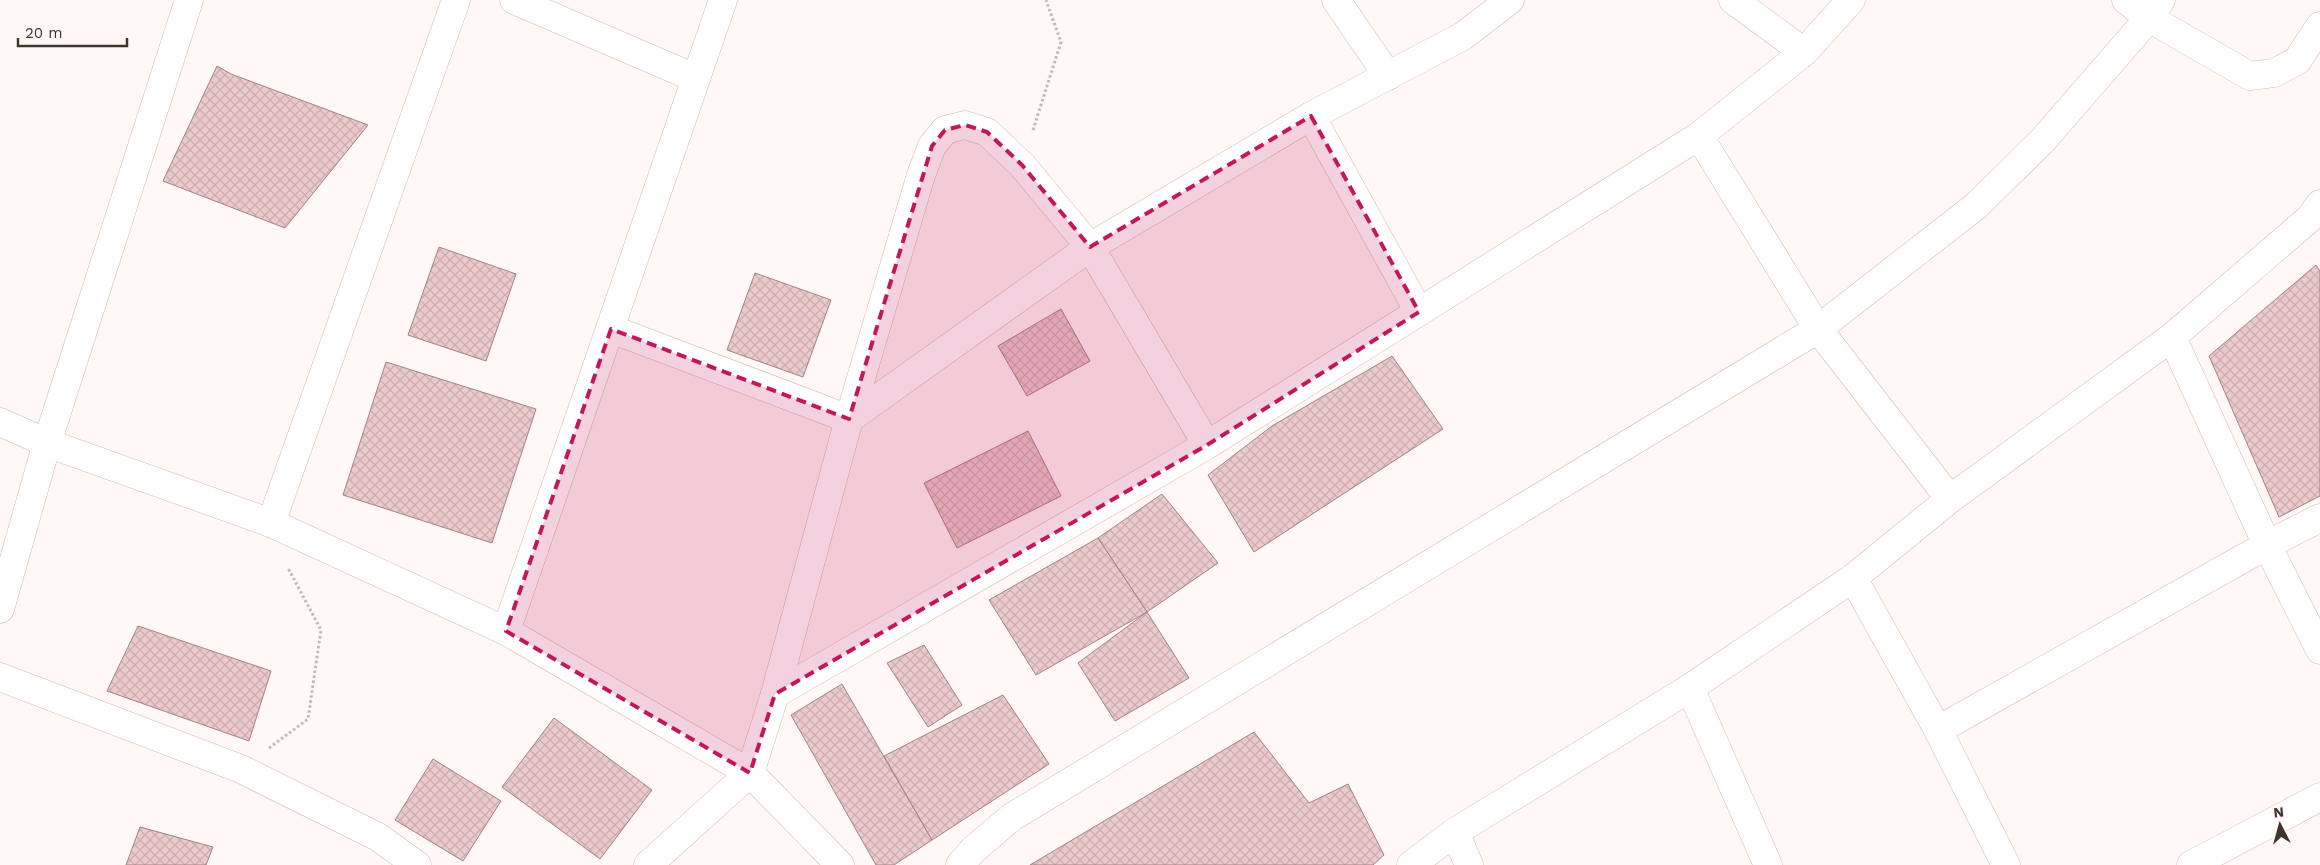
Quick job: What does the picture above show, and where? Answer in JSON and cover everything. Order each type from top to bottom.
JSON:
[{"type":"street","points":[[0,609],[47,443],[189,0]]},
{"type":"street","points":[[271,523],[456,0]]},
{"type":"street","points":[[514,0],[695,78]]},
{"type":"street","points":[[506,631],[723,0]]},
{"type":"street","points":[[1336,0],[1388,76]]},
{"type":"street","points":[[849,419],[1090,247],[1311,116],[1463,36],[1510,0]]},
{"type":"street","points":[[1733,0],[1804,52]]},
{"type":"street","points":[[775,694],[1207,445],[1699,136],[1804,52],[1851,0]]},
{"type":"street","points":[[2126,0],[2155,9],[2250,76],[2274,73],[2297,61],[2320,26]]},
{"type":"street","points":[[960,865],[973,850],[1012,817],[1818,329],[1976,206],[2043,140],[2155,9]]},
{"type":"street","points":[[1311,116],[1418,312]]},
{"type":"street","points":[[648,865],[750,773],[775,694],[849,419],[932,146],[945,130],[965,125],[986,132],[1022,165],[1090,247],[1207,445]]},
{"type":"street","points":[[1699,136],[1818,329],[1950,499]]},
{"type":"street","points":[[1411,865],[1455,832],[1690,688],[1853,578],[1950,499],[2172,337],[2317,217]]},
{"type":"street","points":[[611,330],[849,419]]},
{"type":"street","points":[[2172,337],[2267,545],[2320,650]]},
{"type":"street","points":[[0,422],[47,443],[271,523],[506,631],[750,773],[840,865]]},
{"type":"street","points":[[1938,730],[2267,545],[2320,518]]},
{"type":"street","points":[[1853,578],[1938,730],[2006,865]]},
{"type":"street","points":[[0,677],[241,769],[378,836],[417,865]]},
{"type":"street","points":[[1690,688],[1768,865]]},
{"type":"street","points":[[2191,865],[2320,796]]},
{"type":"street","points":[[1455,832],[1469,865]]},
{"type":"path","points":[[1022,165],[1061,42],[1046,0]]},
{"type":"path","points":[[241,769],[308,719],[321,630],[285,562]]},
{"type":"highlighted area","points":[[1311,116],[1419,312],[1207,445],[775,694],[750,773],[506,631],[611,329],[849,419],[932,146],[945,130],[965,125],[987,132],[1022,165],[1090,247]]},
{"type":"building","points":[[217,66],[231,74],[368,125],[285,228],[163,181]]},
{"type":"building","points":[[439,247],[516,274],[486,361],[408,335]]},
{"type":"building","points":[[2316,265],[2320,271],[2320,496],[2279,517],[2209,356]]},
{"type":"building","points":[[755,273],[831,300],[803,377],[727,350]]},
{"type":"building","points":[[1061,309],[1090,361],[1027,396],[998,346]]},
{"type":"building","points":[[1392,356],[1443,429],[1254,552],[1208,475],[1272,426]]},
{"type":"building","points":[[386,362],[536,409],[492,543],[343,495]]},
{"type":"building","points":[[1028,431],[1061,496],[957,548],[924,483]]},
{"type":"building","points":[[1162,494],[1218,563],[1147,612],[1098,538]]},
{"type":"building","points":[[1098,538],[1147,612],[1036,675],[989,600]]},
{"type":"building","points":[[1147,612],[1189,678],[1115,721],[1078,663]]},
{"type":"building","points":[[138,626],[271,671],[249,741],[107,691]]},
{"type":"building","points":[[924,645],[962,705],[928,727],[887,663]]},
{"type":"building","points":[[842,684],[932,840],[894,865],[876,865],[791,715]]},
{"type":"building","points":[[1003,695],[1049,764],[932,840],[884,756]]},
{"type":"building","points":[[554,718],[652,790],[600,859],[502,787]]},
{"type":"building","points":[[1254,732],[1309,803],[1348,784],[1384,855],[1373,865],[1030,865]]},
{"type":"building","points":[[433,759],[501,801],[463,861],[395,820]]},
{"type":"building","points":[[140,827],[213,847],[206,865],[126,865]]}]
